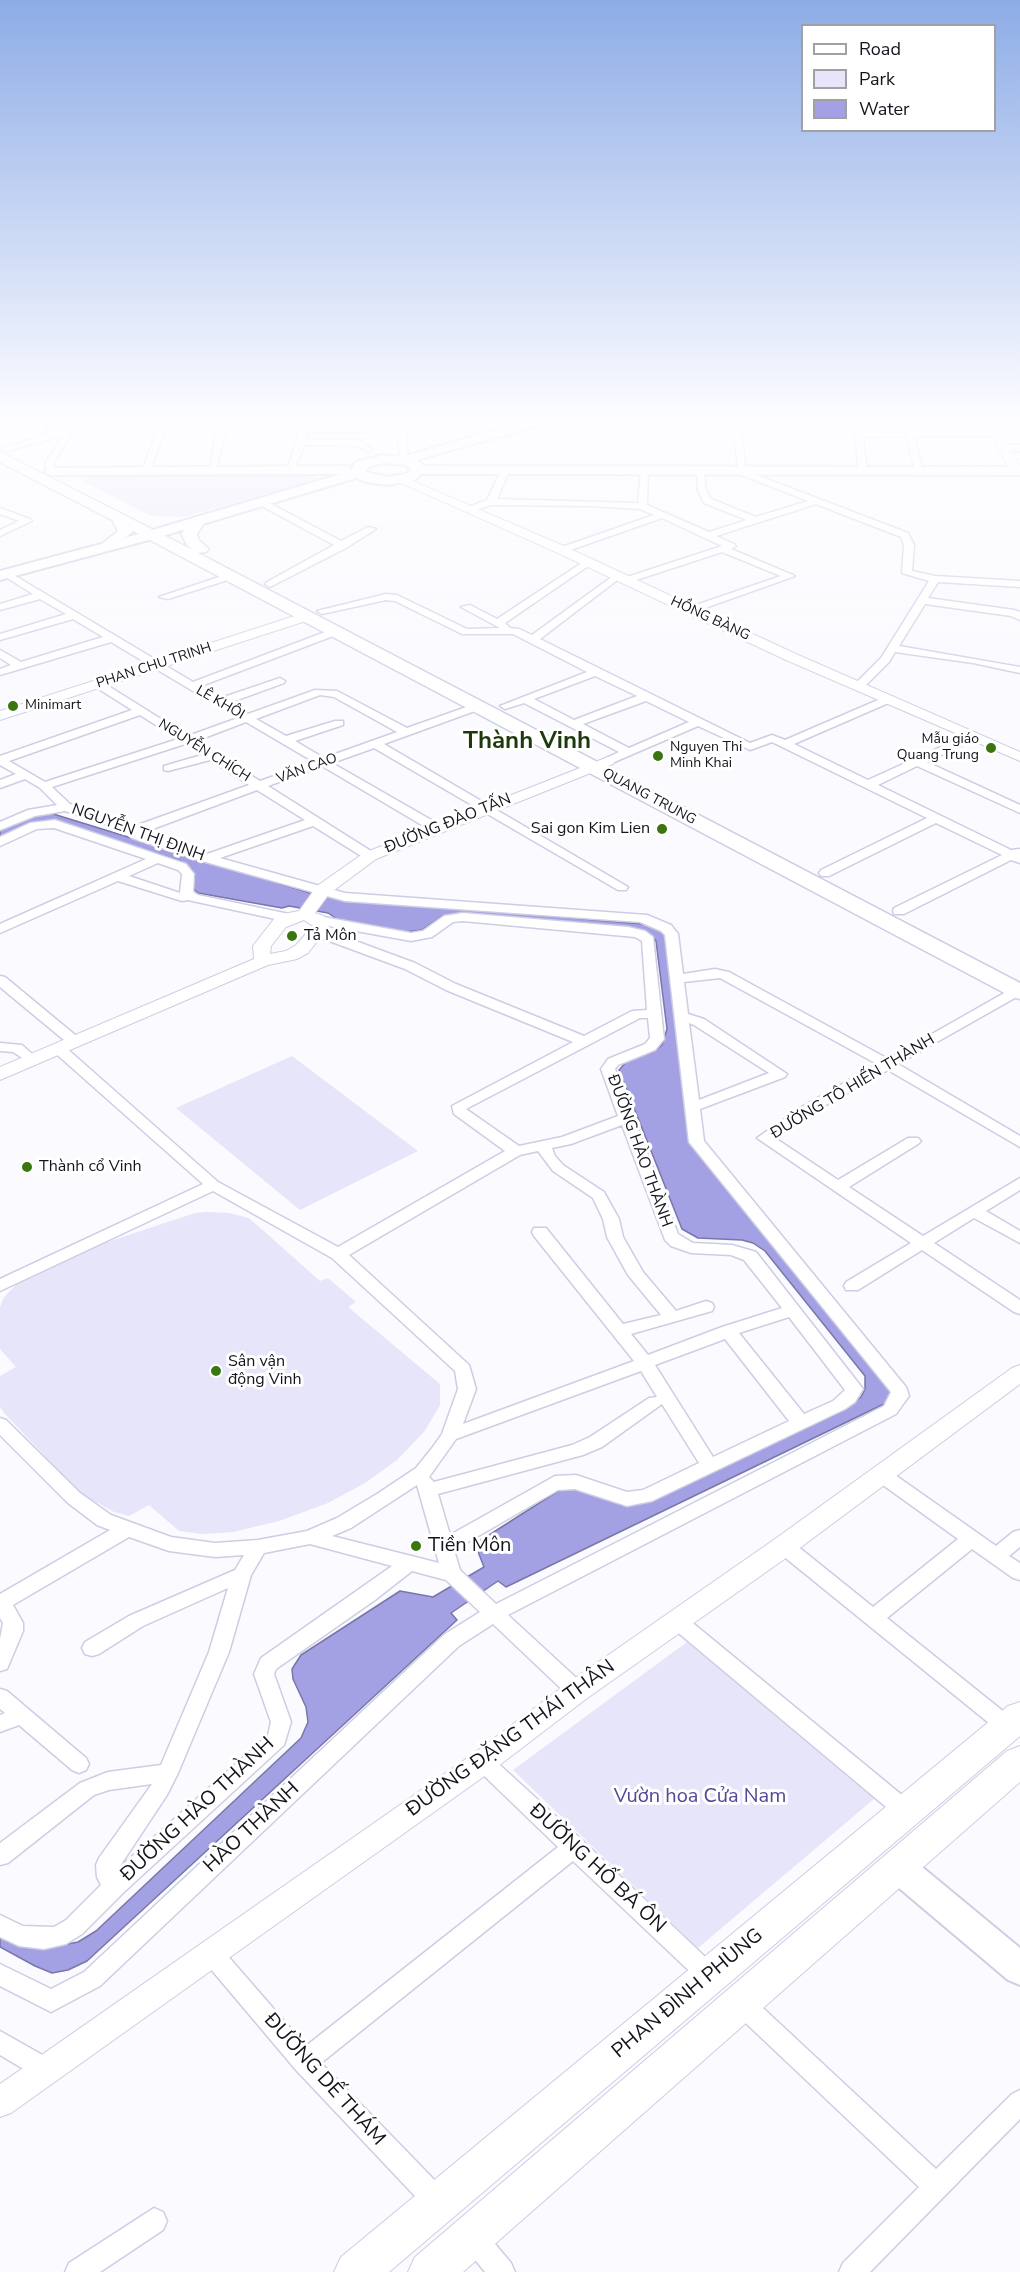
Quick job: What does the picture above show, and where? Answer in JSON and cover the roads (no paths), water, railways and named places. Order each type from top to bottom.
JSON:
[{"type":"highway","name":"PHAN ĐÌNH PHÙNG","points":[[356,2272],[710,1977],[920,1823],[1017,1746]]},
{"type":"highway","name":"PHAN ĐÌNH PHÙNG","points":[[430,2272],[898,1867],[920,1823]]},
{"type":"main road","points":[[108,546],[126,532],[123,524]]},
{"type":"main road","points":[[135,524],[158,532]]},
{"type":"main road","points":[[144,524],[158,532]]},
{"type":"main road","points":[[4,575],[186,524]]},
{"type":"main road","points":[[197,524],[189,534],[192,542],[201,549]]},
{"type":"main road","name":"QUANG TRUNG","points":[[158,532],[201,549],[270,584],[315,613],[337,631],[479,706],[600,764],[720,826],[1019,986]]},
{"type":"main road","name":"QUANG TRUNG","points":[[158,532],[231,576],[315,613],[505,706],[600,764]]},
{"type":"main road","name":"QUANG TRUNG","points":[[720,826],[825,873],[899,911],[1019,986]]},
{"type":"main road","points":[[898,1867],[1020,1969]]},
{"type":"main road","points":[[438,2202],[472,2236]]},
{"type":"street","points":[[0,533],[22,524]]},
{"type":"street","points":[[302,524],[343,546]]},
{"type":"street","name":"HỒNG BÀNG","points":[[505,524],[1020,757]]},
{"type":"street","points":[[562,549],[636,524]]},
{"type":"street","points":[[531,641],[622,578],[730,546],[684,524]]},
{"type":"street","points":[[710,535],[743,524]]},
{"type":"street","points":[[876,524],[905,535],[909,545],[907,573],[935,579],[1020,584]]},
{"type":"street","points":[[270,584],[371,529]]},
{"type":"street","points":[[691,610],[747,593],[790,576],[723,549]]},
{"type":"street","points":[[498,623],[589,562]]},
{"type":"street","name":"LÊ KHÔI","points":[[4,575],[42,595],[156,665],[436,828]]},
{"type":"street","points":[[164,597],[231,576]]},
{"type":"street","points":[[859,686],[885,660],[935,579]]},
{"type":"street","points":[[0,607],[42,595]]},
{"type":"street","points":[[315,613],[386,597],[397,598],[460,630],[515,631]]},
{"type":"street","points":[[921,600],[1014,613],[1020,617]]},
{"type":"street","points":[[466,607],[750,747],[772,738],[1017,855]]},
{"type":"street","name":"PHAN CHU TRINH","points":[[0,716],[315,613]]},
{"type":"street","points":[[0,637],[74,615]]},
{"type":"street","points":[[192,686],[337,631]]},
{"type":"street","points":[[0,672],[112,638]]},
{"type":"street","points":[[893,648],[973,660],[1020,670]]},
{"type":"street","points":[[0,653],[20,666]]},
{"type":"street","points":[[505,706],[596,672]]},
{"type":"street","points":[[220,702],[280,681]]},
{"type":"street","name":"NGUYỄN CHÍCH","points":[[98,684],[370,856]]},
{"type":"street","points":[[44,786],[187,740],[314,693],[331,692],[407,733]]},
{"type":"street","points":[[574,724],[646,697]]},
{"type":"street","points":[[525,699],[628,752]]},
{"type":"street","points":[[785,744],[889,699]]},
{"type":"street","name":"VĂN CAO","points":[[135,830],[479,706]]},
{"type":"street","points":[[0,760],[141,711]]},
{"type":"street","points":[[600,764],[698,722]]},
{"type":"street","points":[[286,740],[339,723]]},
{"type":"street","points":[[868,785],[973,736]]},
{"type":"street","points":[[375,744],[622,887]]},
{"type":"street","points":[[168,768],[210,756]]},
{"type":"street","name":"NGUYỄN THỊ ĐỊNH","points":[[0,760],[44,786],[66,807],[135,830],[136,835],[322,892],[345,897],[649,920],[669,931],[676,979]]},
{"type":"street","points":[[917,762],[1020,809]]},
{"type":"street","name":"ĐƯỜNG ĐÀO TẤN","points":[[0,1074],[263,961],[291,955],[302,949],[308,919],[322,892],[370,856],[600,764]]},
{"type":"street","points":[[0,784],[26,775]]},
{"type":"street","points":[[0,826],[32,813],[66,807]]},
{"type":"street","points":[[825,873],[936,818]]},
{"type":"street","points":[[206,858],[315,821]]},
{"type":"street","points":[[0,842],[30,827],[50,824],[159,858],[186,871],[188,879],[185,889],[188,896]]},
{"type":"street","points":[[899,911],[1017,855]]},
{"type":"street","points":[[0,929],[159,858]]},
{"type":"street","name":"ĐƯỜNG HÀO THÀNH","points":[[119,877],[182,897],[188,896],[411,937],[427,933],[449,919],[463,917],[634,932],[648,940],[657,1039],[655,1044],[616,1060],[609,1066],[625,1119],[671,1236],[677,1242],[691,1248],[732,1250],[750,1256],[854,1389],[849,1398],[839,1405],[646,1496],[633,1499],[621,1498],[576,1482],[555,1483],[443,1548]]},
{"type":"street","points":[[308,919],[451,987],[586,1042]]},
{"type":"street","name":"ĐƯỜNG ĐÀO TẤN","points":[[263,961],[261,954],[266,939],[280,923],[308,919]]},
{"type":"street","points":[[493,1614],[865,1424],[890,1410],[900,1396],[900,1390],[700,1147],[694,1134],[693,1107],[676,979],[722,973],[889,1065],[1020,1142]]},
{"type":"street","points":[[0,980],[213,1185],[338,1254],[463,1369],[467,1389],[450,1435],[425,1481],[452,1574],[577,1690]]},
{"type":"street","name":"ĐƯỜNG TÔ HIẾN THÀNH","points":[[1019,986],[889,1065],[805,1111],[765,1138],[1020,1308]]},
{"type":"street","points":[[514,1151],[512,1147],[459,1111],[458,1107],[636,1014],[656,1014]]},
{"type":"street","points":[[681,1016],[699,1022],[780,1074],[693,1107]]},
{"type":"street","points":[[0,1047],[17,1048],[32,1060]]},
{"type":"street","points":[[338,1254],[514,1151],[544,1146],[625,1119]]},
{"type":"street","points":[[839,1186],[913,1141]]},
{"type":"street","points":[[544,1146],[548,1157],[558,1168],[599,1195],[611,1219],[615,1237],[636,1275],[666,1307],[670,1315],[667,1319]]},
{"type":"street","points":[[852,1286],[1020,1183]]},
{"type":"street","points":[[0,1286],[213,1185]]},
{"type":"street","points":[[976,1212],[1020,1239]]},
{"type":"street","points":[[540,1232],[645,1363],[710,1466]]},
{"type":"street","points":[[620,1331],[706,1307]]},
{"type":"street","points":[[450,1435],[490,1422],[728,1331],[794,1310]]},
{"type":"street","points":[[728,1331],[800,1422]]},
{"type":"street","name":"ĐƯỜNG ĐẶNG THÁI THÂN","points":[[0,2102],[483,1762],[577,1690],[784,1546],[1020,1374]]},
{"type":"street","points":[[0,1424],[74,1498],[104,1520],[125,1530],[169,1544],[215,1551],[258,1547],[310,1537],[344,1523],[425,1481],[578,1450],[596,1442],[655,1402]]},
{"type":"street","points":[[882,1475],[1020,1573]]},
{"type":"street","points":[[0,1663],[14,1623],[1,1603],[125,1530]]},
{"type":"street","points":[[310,1537],[452,1574]]},
{"type":"street","points":[[996,1556],[1020,1537]]},
{"type":"street","points":[[873,1618],[971,1539]]},
{"type":"street","points":[[784,1546],[873,1618],[1017,1746]]},
{"type":"street","points":[[116,1886],[108,1877],[107,1865],[160,1789],[168,1773],[219,1652],[242,1575],[258,1547]]},
{"type":"street","name":"ĐƯỜNG HÀO THÀNH","points":[[0,1925],[19,1936],[44,1939],[58,1936],[74,1927],[277,1739],[281,1722],[264,1674],[268,1664],[368,1595],[408,1564]]},
{"type":"street","points":[[92,1648],[136,1622],[205,1588],[242,1575]]},
{"type":"street","name":"HÀO THÀNH","points":[[0,1974],[51,2001],[92,1979],[452,1640],[493,1614]]},
{"type":"street","points":[[676,1620],[920,1823]]},
{"type":"street","points":[[0,1697],[79,1764]]},
{"type":"street","points":[[0,1724],[21,1714]]},
{"type":"street","name":"ĐƯỜNG HỐ BÁ ÔN","points":[[483,1762],[710,1977]]},
{"type":"street","points":[[0,1856],[87,1789],[108,1780],[168,1773]]},
{"type":"street","points":[[304,2062],[574,1847]]},
{"type":"street","name":"ĐƯỜNG DẾ THÁM","points":[[212,1954],[304,2062],[438,2202]]},
{"type":"street","points":[[741,2003],[937,2187]]},
{"type":"street","points":[[0,2042],[45,2069]]},
{"type":"street","points":[[852,2272],[1020,2102]]},
{"type":"street","points":[[78,2272],[154,2221]]},
{"type":"street","points":[[472,2236],[502,2272]]},
{"type":"water","points":[[50,813],[310,893],[340,898],[654,925],[668,935],[691,1142],[887,1385],[890,1392],[890,1399],[884,1404],[506,1587],[498,1581],[451,1613],[457,1620],[87,1961],[68,1970],[52,1973],[0,1947],[0,1922],[57,1946],[78,1942],[96,1931],[301,1738],[308,1722],[306,1707],[293,1679],[292,1669],[301,1655],[400,1591],[433,1597],[484,1567],[475,1544],[558,1491],[570,1487],[587,1491],[621,1505],[651,1501],[842,1411],[861,1397],[865,1389],[865,1376],[765,1251],[753,1243],[742,1240],[698,1238],[682,1229],[619,1070],[628,1060],[653,1052],[662,1045],[667,1029],[656,941],[652,936],[638,929],[465,913],[442,916],[422,930],[405,932],[340,921],[328,913],[289,906],[282,908],[198,893],[191,886],[195,877],[192,870],[181,861],[56,822],[0,838],[0,830],[34,815]]},
{"type":"place","name":"Minimart","points":[[13,706]]},
{"type":"place","name":"Mẫu giáo Quang Trung","points":[[991,748]]},
{"type":"place","name":"Nguyen Thi Minh Khai","points":[[658,756]]},
{"type":"place","name":"Sai gon Kim Lien","points":[[662,829]]},
{"type":"place","name":"Tả Môn","points":[[292,936]]},
{"type":"place","name":"Thành cổ Vinh","points":[[27,1167]]},
{"type":"place","name":"Sân vận động Vinh","points":[[216,1371]]},
{"type":"place","name":"Tiền Môn","points":[[416,1546]]},
{"type":"district","name":"Thành Vinh","points":[[527,742]]},
{"type":"park label","name":"Vườn hoa Cửa Nam","points":[[700,1797]]}]
